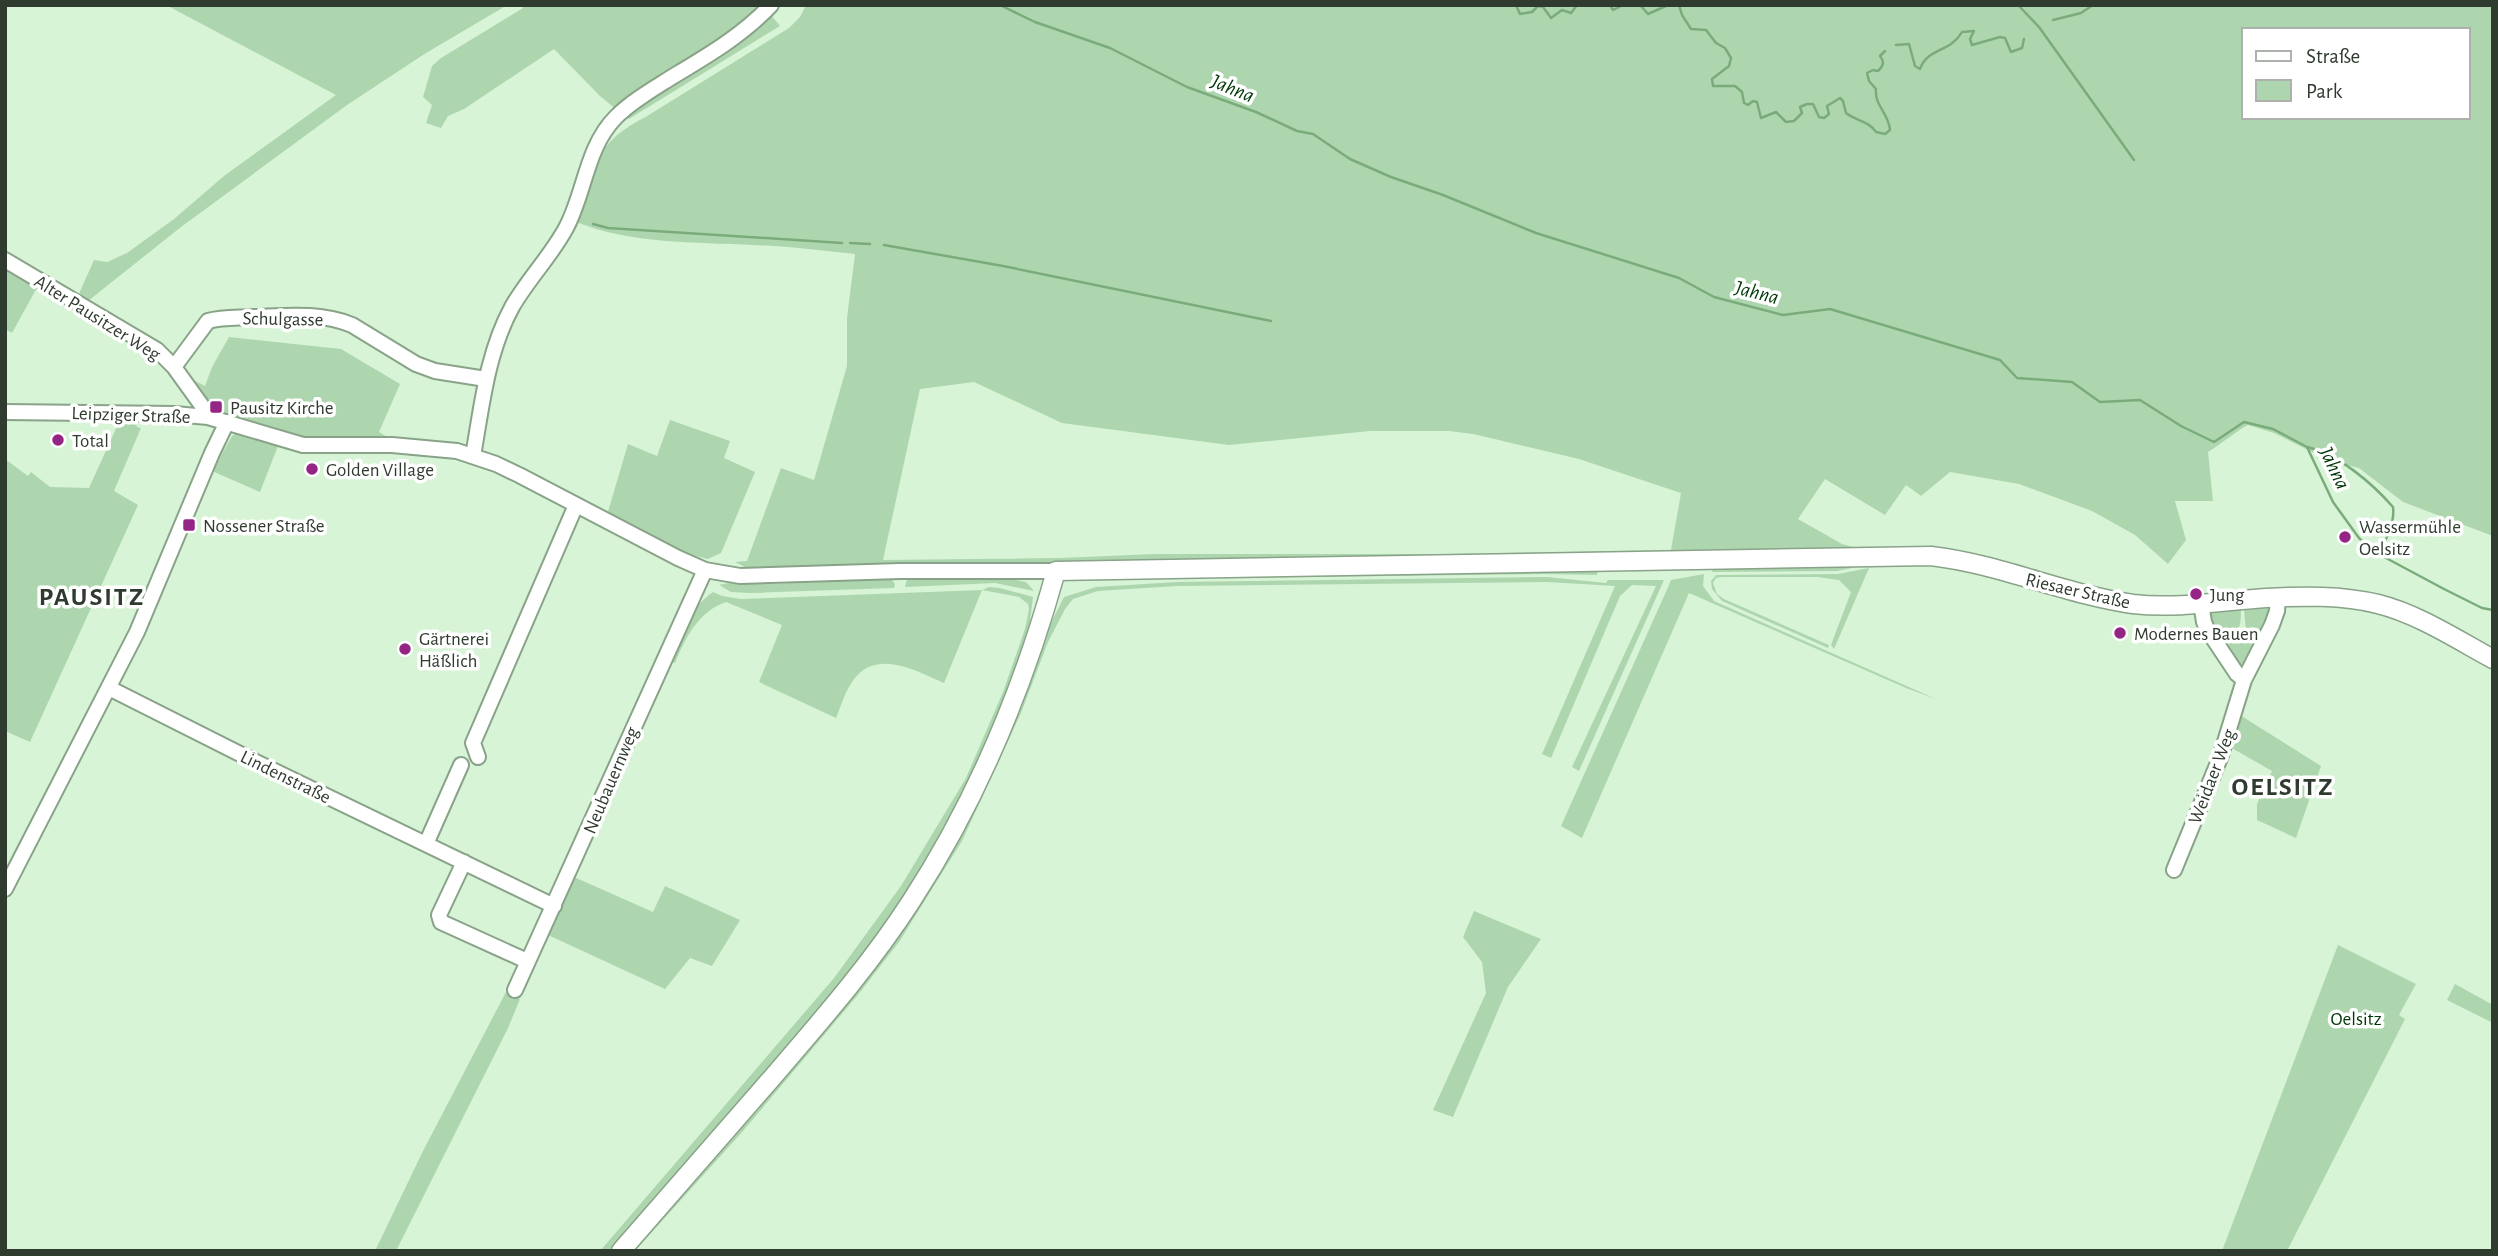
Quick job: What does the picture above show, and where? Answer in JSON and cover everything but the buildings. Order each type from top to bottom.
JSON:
[{"type":"main road","name":"Riesaer Straße","points":[[1056,571],[1931,556],[2101,598],[2136,604],[2202,603],[2278,597],[2340,598],[2378,604],[2405,613],[2493,659]]},
{"type":"main road","points":[[621,1251],[814,1030],[888,936],[913,899],[950,837],[992,749],[1036,638],[1056,571]]},
{"type":"street","points":[[473,456],[486,379],[503,325],[526,283],[566,228],[601,138],[615,118],[650,91],[737,35],[771,5]]},
{"type":"street","name":"Alter Pausitzer Weg","points":[[5,260],[157,349],[200,402],[208,416]]},
{"type":"street","name":"Schulgasse","points":[[173,367],[208,321],[267,316],[314,316],[341,321],[416,364],[435,371],[486,379]]},
{"type":"street","name":"Leipziger Straße","points":[[5,412],[208,416],[303,445],[404,445],[443,449],[496,464],[705,570],[740,576],[900,571],[1056,571]]},
{"type":"street","points":[[5,889],[137,632],[227,422]]},
{"type":"street","points":[[478,757],[473,743],[576,505]]},
{"type":"street","name":"Neubauernweg","points":[[515,990],[705,570]]},
{"type":"street","name":"Weidaer Weg","points":[[2174,870],[2220,758],[2244,680],[2272,625],[2278,597]]},
{"type":"street","points":[[2202,603],[2207,629],[2244,680]]},
{"type":"street","name":"Lindenstraße","points":[[109,688],[554,906]]},
{"type":"street","points":[[426,844],[461,765]]},
{"type":"street","points":[[464,862],[439,915],[441,922],[527,961]]},
{"type":"green space","points":[[166,5],[504,7],[426,53],[347,105],[181,227],[88,301],[78,296],[94,260],[107,262],[127,253],[174,219],[224,176],[336,95]]},
{"type":"green space","points":[[521,5],[765,5],[734,32],[617,110],[554,49],[464,109],[448,116],[441,128],[426,123],[432,105],[423,97],[432,66],[523,8]]},
{"type":"green space","points":[[806,5],[2493,5],[2493,536],[2403,502],[2359,468],[2330,461],[2274,433],[2248,425],[2208,452],[2213,501],[2175,501],[2186,540],[2168,564],[2135,535],[2092,511],[2019,484],[1950,472],[1921,496],[1906,485],[1885,515],[1825,479],[1798,519],[1842,544],[1853,547],[1852,553],[1671,551],[1667,556],[745,567],[735,562],[747,561],[781,468],[814,480],[847,366],[847,318],[855,254],[778,246],[641,238],[576,222],[591,174],[604,149],[614,138],[789,28],[800,17]],"holes":[[[974,382],[1062,423],[1229,445],[1370,431],[1449,431],[1473,434],[1579,459],[1681,493],[1671,550],[1450,554],[1155,554],[883,560],[920,389]]]},
{"type":"green space","points":[[771,15],[780,26],[629,119],[624,116]]},
{"type":"green space","points":[[5,266],[39,284],[12,333],[5,329]]},
{"type":"green space","points":[[229,337],[341,349],[400,384],[379,432],[389,438],[344,440],[299,436],[255,425],[214,407],[215,404],[209,399],[206,402],[185,376],[205,386]]},
{"type":"green space","points":[[670,420],[730,441],[724,458],[755,472],[721,553],[708,559],[686,554],[607,515],[628,444],[657,456]]},
{"type":"green space","points":[[119,422],[136,423],[137,427],[141,428],[114,491],[138,505],[30,742],[5,731],[5,459],[28,476],[31,472],[50,487],[89,488]]},
{"type":"green space","points":[[237,433],[278,446],[260,492],[212,471],[232,436]]},
{"type":"green space","points":[[1851,565],[1852,568],[1837,571],[1712,572],[1713,568]]},
{"type":"green space","points":[[1598,567],[1597,575],[1231,578],[1231,572]]},
{"type":"green space","points":[[1869,568],[1834,649],[1831,645],[1851,592],[1839,580],[1818,577],[1722,577],[1716,578],[1713,583],[1717,594],[1724,599],[1829,645],[1828,648],[1722,601],[1712,589],[1711,581],[1716,575],[1838,574]]},
{"type":"green space","points":[[1704,574],[1703,586],[1714,601],[1936,699],[1689,593],[1582,838],[1561,826],[1671,580]]},
{"type":"green space","points":[[889,576],[895,584],[894,588],[749,593],[731,592],[719,585],[774,584]]},
{"type":"green space","points":[[908,576],[1000,577],[1026,582],[1034,591],[995,583],[905,587]]},
{"type":"green space","points":[[1547,577],[1606,583],[1608,580],[1664,580],[1579,771],[1572,767],[1656,586],[1632,585],[1620,596],[1551,758],[1542,754],[1615,586],[1547,582],[1177,586],[1098,591],[1073,599],[1048,642],[1021,713],[962,841],[899,942],[743,1131],[635,1251],[628,1251],[893,937],[1064,597],[1096,587],[1177,582]]},
{"type":"green space","points":[[989,587],[1000,588],[1033,597],[1029,630],[1003,706],[972,780],[908,895],[841,988],[614,1251],[600,1251],[834,978],[901,886],[966,778],[1003,692],[1025,629],[1029,609],[1028,604],[1019,597],[982,590]]},
{"type":"green space","points":[[982,590],[944,683],[909,668],[884,664],[872,666],[861,672],[852,682],[836,718],[759,682],[782,625],[726,602],[708,612],[694,626],[675,663],[668,660],[691,614],[713,592],[741,599]]},
{"type":"green space","points":[[2268,608],[2270,614],[2258,638],[2246,631],[2244,610]]},
{"type":"green space","points":[[2241,610],[2237,630],[2220,642],[2210,622],[2212,613]]},
{"type":"green space","points":[[2238,635],[2257,641],[2245,663],[2238,665],[2222,645]]},
{"type":"green space","points":[[2240,715],[2321,766],[2296,838],[2257,820],[2257,804],[2272,771],[2230,747]]},
{"type":"green space","points":[[574,877],[653,912],[665,886],[740,920],[712,966],[690,958],[665,989],[548,935]]},
{"type":"green space","points":[[1474,911],[1541,939],[1508,987],[1453,1117],[1433,1110],[1486,993],[1482,962],[1463,937]]},
{"type":"green space","name":"Oelsitz","points":[[2338,945],[2416,984],[2399,1015],[2405,1019],[2287,1251],[2222,1251]]},
{"type":"green space","points":[[2455,984],[2493,1005],[2493,1023],[2447,1000]]},
{"type":"green space","points":[[506,992],[520,999],[508,1028],[396,1251],[375,1251],[423,1151]]},
{"type":"waterway","name":"Jahna","points":[[1000,5],[1035,22],[1110,48],[1187,87],[1256,112],[1297,131],[1313,134],[1350,159],[1391,177],[1536,233],[1679,278],[1714,297],[1783,315],[1830,309],[2000,360],[2017,378],[2072,382],[2100,402],[2140,400],[2181,426],[2214,442],[2244,422],[2273,429],[2307,447],[2333,502],[2371,550],[2482,608],[2493,610]]},
{"type":"waterway","points":[[1516,5],[1520,14],[1532,12],[1538,6],[1543,7],[1551,18],[1562,10],[1571,13],[1577,5]]},
{"type":"waterway","points":[[1610,5],[1613,10],[1623,5]]},
{"type":"waterway","points":[[1629,5],[1641,6],[1648,14],[1668,5]]},
{"type":"waterway","points":[[1679,5],[1691,29],[1706,30],[1716,43],[1725,48],[1731,58],[1729,66],[1712,79],[1713,86],[1735,86],[1742,92],[1744,103],[1748,105],[1753,101],[1757,102],[1761,118],[1776,112],[1786,122],[1794,121],[1802,113],[1800,107],[1807,104],[1813,104],[1819,117],[1824,118],[1829,114],[1827,106],[1840,98],[1846,113],[1876,132],[1885,134],[1890,130],[1889,124],[1867,73],[1880,69],[1883,62],[1880,56],[1885,51]]},
{"type":"waterway","points":[[2018,5],[2039,27],[2134,160]]},
{"type":"waterway","points":[[2053,20],[2081,13],[2093,5]]},
{"type":"waterway","points":[[1896,45],[1909,44],[1915,66],[1920,69],[1928,57],[1952,44],[1962,32],[1974,31],[1970,39],[1972,45],[2005,38],[2011,52],[2022,48],[2024,39]]},
{"type":"waterway","points":[[593,224],[608,228],[842,243]]},
{"type":"waterway","points":[[850,243],[870,244]]},
{"type":"waterway","points":[[884,245],[1003,266],[1271,321]]},
{"type":"waterway","points":[[2307,447],[2331,456],[2354,471],[2393,507],[2391,526],[2378,554]]},
{"type":"place","name":"Pausitz Kirche","points":[[216,407]]},
{"type":"place","name":"Total","points":[[58,440]]},
{"type":"place","name":"Golden Village","points":[[312,469]]},
{"type":"place","name":"Nossener Straße","points":[[189,525]]},
{"type":"place","name":"Wassermühle Oelsitz","points":[[2345,537]]},
{"type":"place","name":"Jung","points":[[2196,594]]},
{"type":"place","name":"Modernes Bauen","points":[[2120,633]]},
{"type":"place","name":"Gärtnerei Häßlich","points":[[405,649]]},
{"type":"district","name":"PAUSITZ","points":[[92,596]]},
{"type":"district","name":"OELSITZ","points":[[2283,786]]}]
